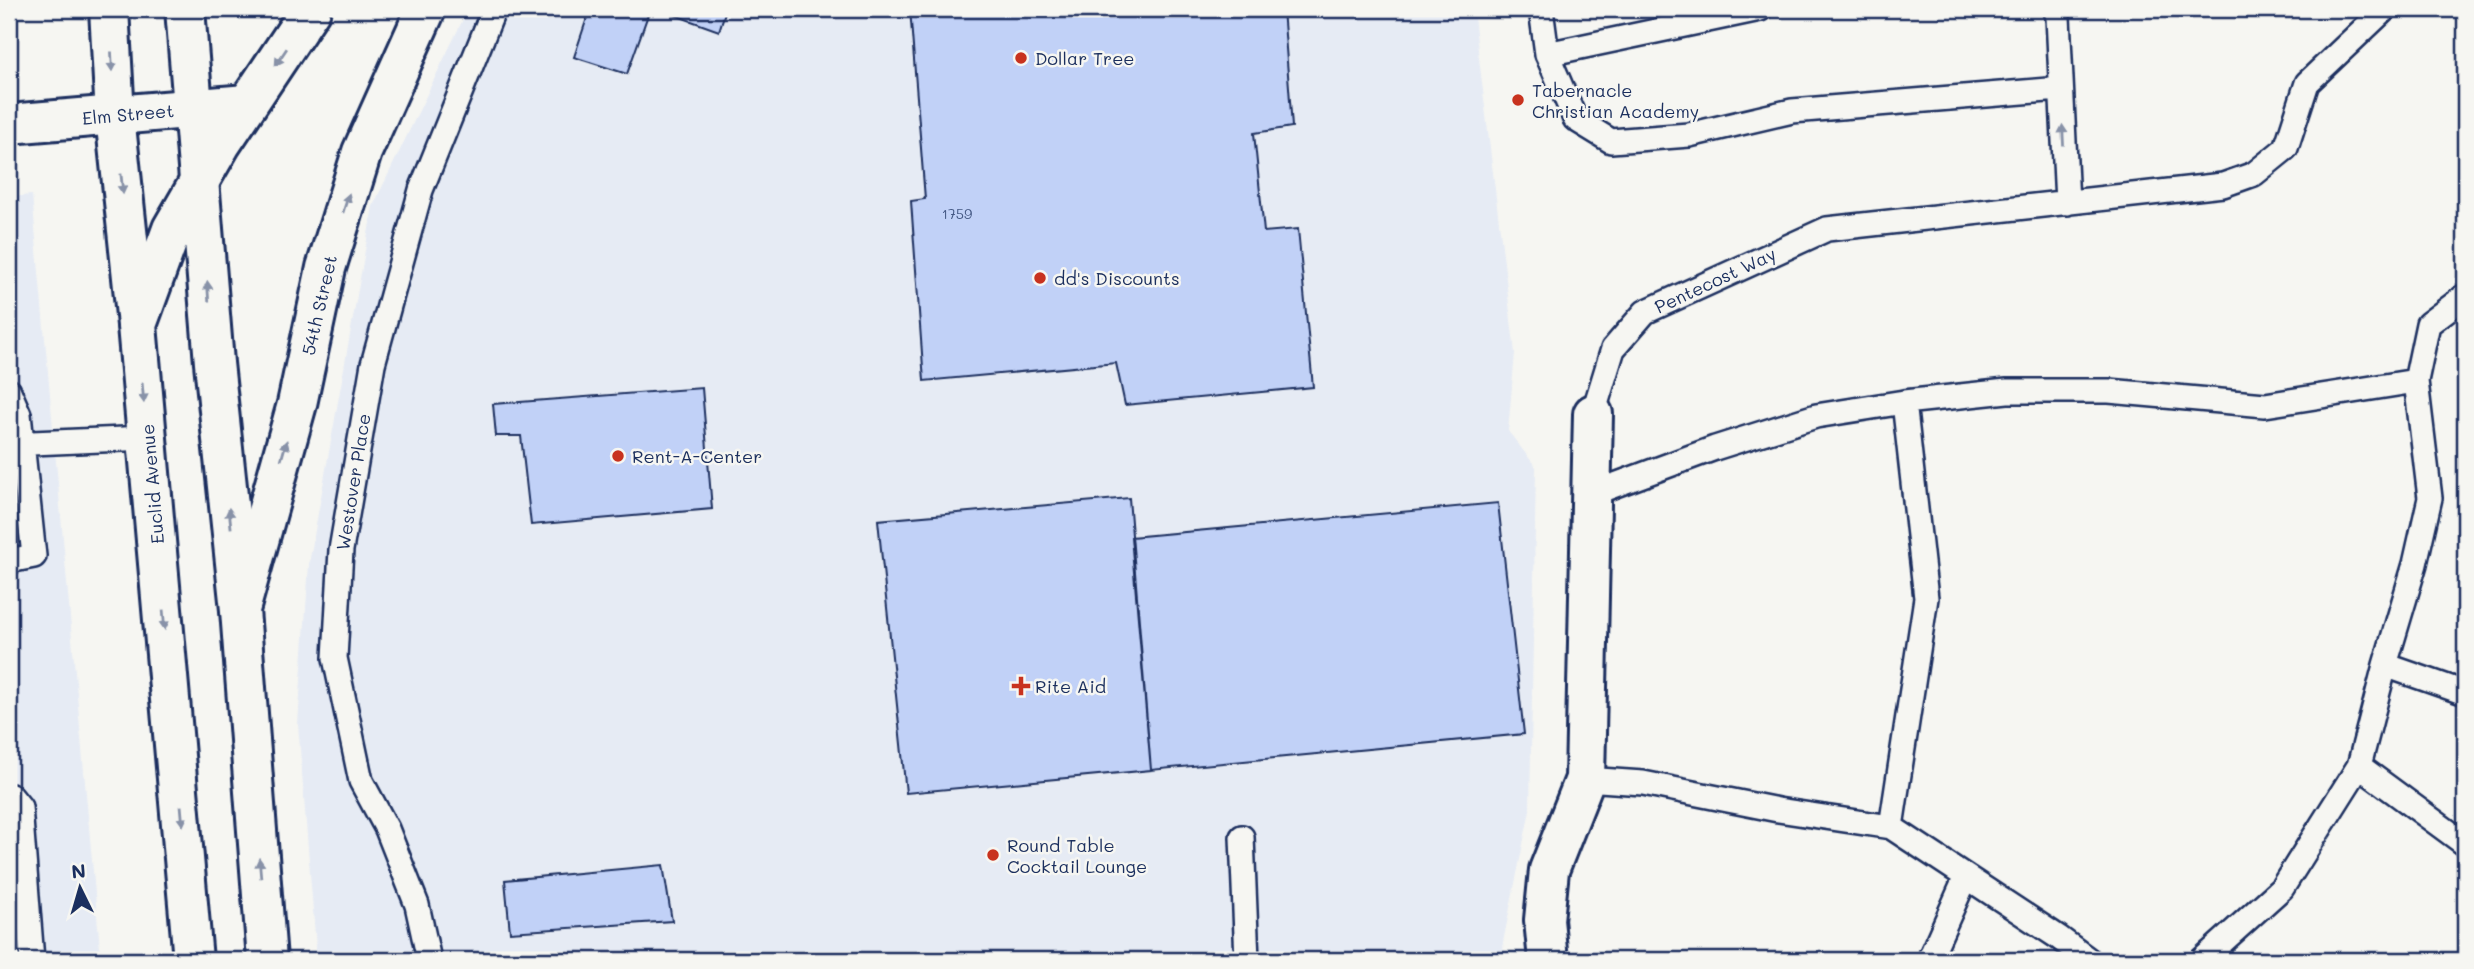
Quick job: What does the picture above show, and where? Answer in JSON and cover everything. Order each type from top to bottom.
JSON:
[{"type":"main road","name":"Euclid Avenue","points":[[110,9],[115,116],[137,325],[193,960]]},
{"type":"main road","points":[[185,9],[214,363],[240,610],[267,960]]},
{"type":"main road","points":[[137,325],[172,229],[247,104],[312,9]]},
{"type":"main road","name":"54th Street","points":[[240,610],[297,404],[326,268],[362,152],[426,9]]},
{"type":"main road","name":"Elm Street","points":[[9,124],[247,104]]},
{"type":"main road","name":"Pentecost Way","points":[[1548,960],[1544,920],[1549,870],[1585,779],[1593,414]]},
{"type":"main road","points":[[265,921],[286,960]]},
{"type":"lane","name":"Westover Place","points":[[429,960],[417,905],[387,829],[361,781],[335,658],[341,550],[373,364],[421,190],[494,9]]},
{"type":"lane","points":[[1541,9],[1547,54],[1575,119],[1611,141],[1689,135],[1792,111],[2060,89]]},
{"type":"lane","points":[[1547,54],[1689,16],[1760,9]]},
{"type":"lane","points":[[2055,9],[2058,17],[2067,203]]},
{"type":"lane","name":"Pentecost Way","points":[[1593,414],[1613,349],[1645,312],[1827,229],[2223,185],[2254,174],[2286,148],[2307,83],[2385,9]]},
{"type":"lane","points":[[2202,960],[2282,888],[2359,766],[2385,664],[2415,564],[2430,498],[2416,382],[2428,324],[2465,296]]},
{"type":"lane","points":[[1591,494],[1715,448],[1816,416],[1904,402],[2007,391],[2109,391],[2265,405],[2416,382]]},
{"type":"lane","points":[[9,391],[19,414],[15,443],[34,556],[9,561]]},
{"type":"lane","points":[[1891,827],[1926,598],[1904,402]]},
{"type":"lane","points":[[15,443],[147,438]]},
{"type":"lane","points":[[2385,664],[2465,693]]},
{"type":"lane","points":[[2359,766],[2465,844]]},
{"type":"lane","points":[[1585,779],[1643,783],[1778,810],[1891,827],[2089,960]]},
{"type":"lane","points":[[9,797],[20,807],[32,960]]},
{"type":"lane","points":[[1241,837],[1247,960]]},
{"type":"lane","points":[[1930,960],[1966,877]]},
{"type":"shaded area","points":[[468,9],[1473,9],[1515,353],[1508,431],[1536,467],[1530,810],[1503,942],[1504,960],[317,960],[298,724],[309,564],[373,206]]},
{"type":"shaded area","points":[[32,195],[101,960],[9,960],[9,197]]},
{"type":"building","points":[[590,9],[650,9],[627,74],[574,57]]},
{"type":"building","points":[[658,9],[726,9],[719,31]]},
{"type":"building","points":[[910,9],[1283,9],[1292,127],[1254,133],[1264,232],[1298,229],[1313,387],[1125,405],[1116,363],[924,381],[911,201],[925,199]]},
{"type":"building","points":[[702,388],[712,509],[531,525],[521,436],[496,436],[493,404]]},
{"type":"building","name":"Rite Aid","points":[[1129,498],[1151,770],[906,793],[878,520]]},
{"type":"building","points":[[1498,503],[1524,734],[1151,770],[1131,537]]},
{"type":"building","points":[[663,865],[672,921],[510,932],[505,880]]},
{"type":"place","name":"Dollar Tree","points":[[1021,58]]},
{"type":"place","name":"Tabernacle Christian Academy","points":[[1518,100]]},
{"type":"place","name":"dd's Discounts","points":[[1040,278]]},
{"type":"place","name":"Rent-A-Center","points":[[618,456]]},
{"type":"place","name":"Rite Aid","points":[[1021,686]]},
{"type":"place","name":"Round Table Cocktail Lounge","points":[[993,855]]}]
